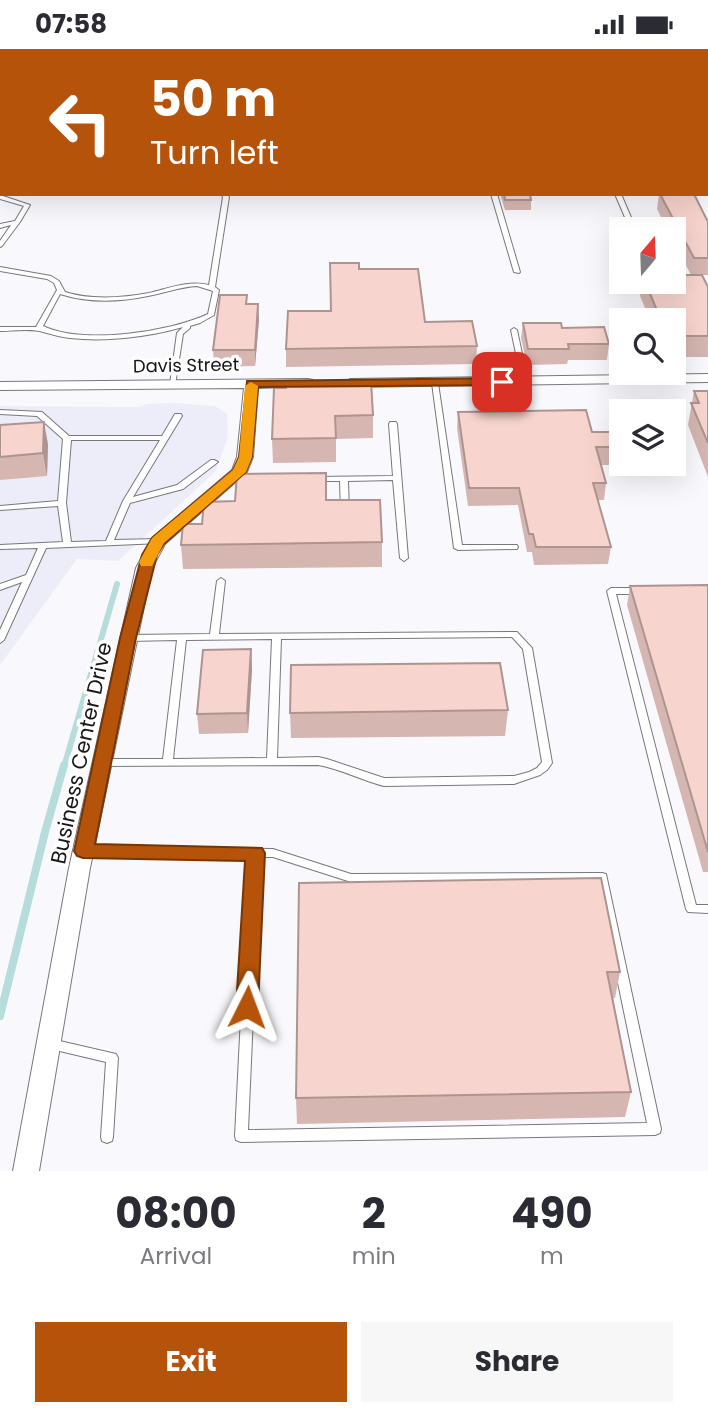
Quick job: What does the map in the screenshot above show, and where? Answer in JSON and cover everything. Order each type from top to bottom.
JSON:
[{"type":"street","name":"Davis Street","points":[[0,386],[708,378]]},
{"type":"street","name":"Business Center Drive","points":[[26,1171],[46,1043],[83,851],[144,568],[158,541],[246,473],[251,384]]},
{"type":"lane","points":[[212,288],[225,196]]},
{"type":"lane","points":[[495,196],[517,272]]},
{"type":"lane","points":[[619,196],[628,217]]},
{"type":"lane","points":[[0,197],[27,205],[0,245]]},
{"type":"lane","points":[[0,226],[15,224]]},
{"type":"lane","points":[[0,269],[50,277],[57,282],[59,291],[40,329]]},
{"type":"lane","points":[[59,291],[74,296],[131,296],[171,286],[212,288],[216,291],[211,315],[180,333],[173,384]]},
{"type":"lane","points":[[0,330],[40,329],[50,334],[72,335],[156,333],[190,326]]},
{"type":"lane","points":[[514,330],[525,382]]},
{"type":"lane","points":[[435,383],[458,548],[514,547]]},
{"type":"lane","points":[[0,412],[39,414],[67,438],[164,438]]},
{"type":"lane","points":[[109,543],[127,501],[178,416]]},
{"type":"lane","points":[[393,424],[404,558]]},
{"type":"lane","points":[[67,438],[62,503],[67,545]]},
{"type":"lane","points":[[127,501],[180,487],[214,462]]},
{"type":"lane","points":[[303,479],[397,478]]},
{"type":"lane","points":[[344,479],[345,519]]},
{"type":"lane","points":[[0,508],[62,503]]},
{"type":"lane","points":[[0,547],[158,541]]},
{"type":"lane","points":[[0,640],[43,546]]},
{"type":"lane","points":[[0,587],[30,576]]},
{"type":"lane","points":[[214,638],[221,581]]},
{"type":"lane","points":[[653,591],[611,591],[692,909],[708,909]]},
{"type":"lane","points":[[102,763],[337,763],[370,779],[384,782],[514,780],[542,771],[547,763],[527,648],[514,634],[128,638]]},
{"type":"lane","points":[[272,761],[277,637]]},
{"type":"lane","points":[[168,762],[182,638]]},
{"type":"lane","points":[[83,851],[273,853],[351,878],[602,877],[656,1129],[241,1136],[255,853]]},
{"type":"lane","points":[[46,1043],[112,1058],[107,1137]]},
{"type":"shaded area","points":[[172,403],[215,406],[227,414],[228,437],[215,472],[118,561],[77,559],[0,665],[0,406],[139,407]]},
{"type":"building","points":[[504,196],[530,196],[531,200],[505,200]]},
{"type":"building","points":[[661,196],[695,196],[708,220],[708,258],[694,258],[686,243],[686,217],[672,217]]},
{"type":"building","points":[[330,263],[359,263],[359,269],[418,269],[425,322],[472,321],[477,346],[286,349],[288,311],[331,311]]},
{"type":"building","points":[[686,275],[702,275],[708,287],[708,336],[686,336],[686,308],[656,308],[650,294],[686,294]]},
{"type":"building","points":[[220,295],[247,295],[246,304],[258,304],[255,350],[213,350]]},
{"type":"building","points":[[523,323],[561,323],[562,328],[604,327],[609,344],[568,344],[569,349],[528,349]]},
{"type":"building","points":[[371,381],[373,415],[335,416],[336,438],[272,439],[274,388],[286,388],[286,382]]},
{"type":"building","points":[[694,391],[708,391],[708,443],[691,403],[699,403]]},
{"type":"building","points":[[586,410],[592,432],[609,432],[609,447],[596,447],[606,483],[593,483],[611,547],[536,547],[533,534],[529,534],[519,488],[469,488],[458,412]]},
{"type":"building","points":[[44,422],[43,453],[0,457],[0,425]]},
{"type":"building","points":[[326,473],[326,500],[380,500],[382,542],[181,545],[183,524],[202,524],[204,502],[235,501],[237,474]]},
{"type":"building","points":[[708,585],[708,852],[630,586]]},
{"type":"building","points":[[251,649],[247,713],[197,714],[203,650]]},
{"type":"building","points":[[500,663],[508,710],[290,713],[291,665]]},
{"type":"building","points":[[601,878],[620,972],[607,972],[631,1092],[296,1098],[299,883]]},
{"type":"waterway","points":[[64,767],[117,584]]},
{"type":"waterway","points":[[0,1016],[64,765]]},
{"type":"slow traffic","points":[[146,562],[158,541],[239,472],[246,457],[251,386]]},
{"type":"route","points":[[247,1007],[255,853],[83,851],[128,638],[149,555],[158,541],[239,472],[246,457],[251,384],[502,382]]}]
